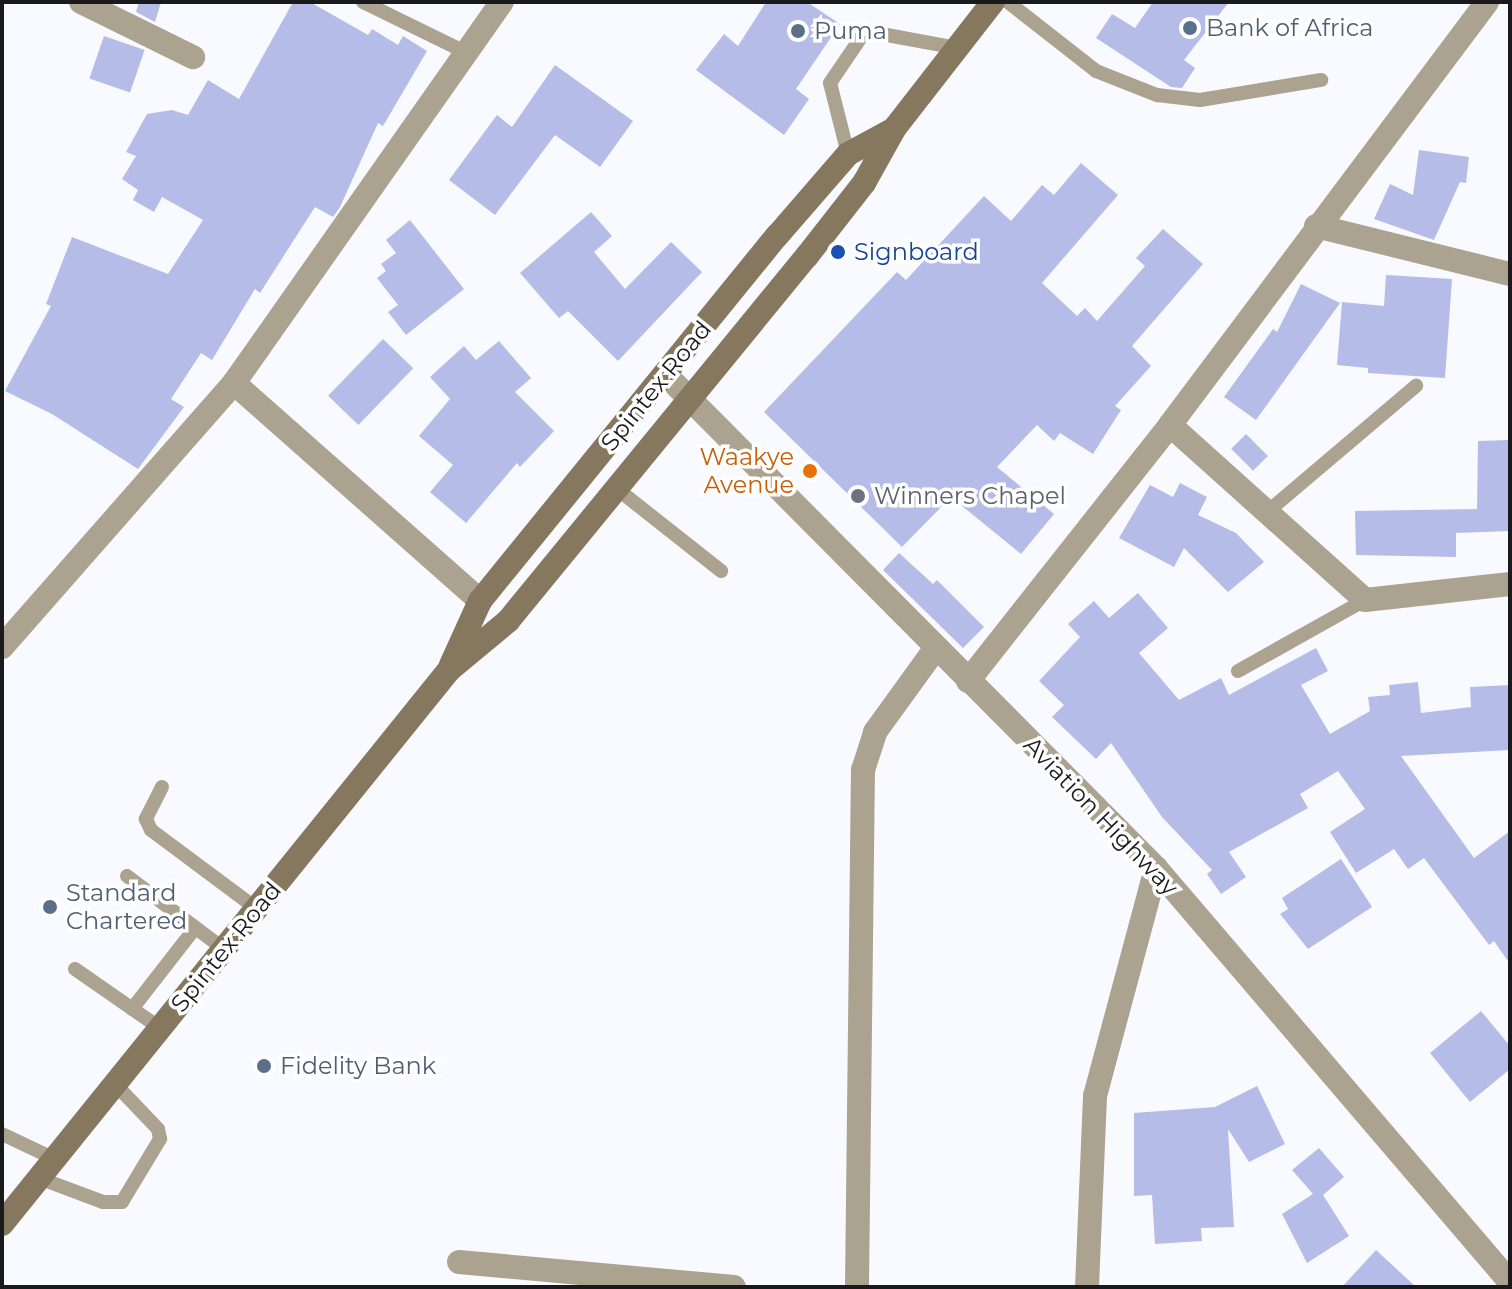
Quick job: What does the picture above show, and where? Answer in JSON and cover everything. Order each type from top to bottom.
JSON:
[{"type":"main road","name":"Spintex Road","points":[[2,1224],[449,670],[508,621],[864,183],[894,129],[993,2]]},
{"type":"main road","name":"Spintex Road","points":[[449,670],[480,601],[848,154],[894,129]]},
{"type":"street","points":[[81,2],[193,57]]},
{"type":"street","points":[[2,647],[234,383],[502,2]]},
{"type":"street","points":[[968,681],[1170,425],[1316,226],[1487,2]]},
{"type":"street","points":[[1316,226],[1510,274]]},
{"type":"street","name":"Aviation Highway","points":[[666,375],[1156,868],[1510,1282]]},
{"type":"street","points":[[234,383],[480,601]]},
{"type":"street","points":[[1170,425],[1365,600],[1510,584]]},
{"type":"street","points":[[857,1287],[863,770],[875,732],[935,649]]},
{"type":"street","points":[[1087,1287],[1095,1096],[1156,868]]},
{"type":"street","points":[[459,1262],[734,1287]]},
{"type":"lane","points":[[363,2],[467,53]]},
{"type":"lane","points":[[1008,2],[1096,71],[1157,95],[1200,100],[1321,80]]},
{"type":"lane","points":[[848,154],[830,83],[862,36],[876,33],[957,48]]},
{"type":"lane","points":[[1266,513],[1416,386]]},
{"type":"lane","points":[[616,488],[721,571]]},
{"type":"lane","points":[[1238,671],[1365,600]]},
{"type":"lane","points":[[162,787],[146,819],[151,830],[257,909]]},
{"type":"lane","points":[[127,876],[224,949]]},
{"type":"lane","points":[[132,1009],[195,928]]},
{"type":"lane","points":[[75,969],[160,1028]]},
{"type":"lane","points":[[39,1178],[103,1202],[122,1202],[160,1139],[158,1129],[115,1084]]},
{"type":"lane","points":[[2,1134],[55,1159]]},
{"type":"building","points":[[139,2],[161,2],[155,22],[136,12]]},
{"type":"building","points":[[293,2],[310,2],[368,35],[372,29],[398,45],[403,36],[427,51],[383,126],[378,123],[340,207],[333,217],[315,207],[260,293],[255,289],[212,360],[201,353],[171,399],[184,407],[138,469],[52,414],[5,391],[51,306],[46,304],[72,237],[168,274],[203,220],[162,197],[154,212],[133,200],[138,190],[122,179],[136,156],[126,152],[147,114],[172,110],[188,115],[208,80],[239,99]]},
{"type":"building","points":[[766,2],[807,2],[840,24],[796,89],[809,99],[784,135],[696,70],[724,34],[738,46]]},
{"type":"building","points":[[1153,2],[1229,2],[1184,60],[1195,68],[1182,88],[1171,87],[1096,38],[1112,14],[1135,28]]},
{"type":"building","points":[[104,36],[145,50],[130,93],[89,79]]},
{"type":"building","points":[[555,65],[633,121],[600,167],[555,135],[495,215],[449,180],[497,115],[512,127]]},
{"type":"building","points":[[1419,150],[1469,157],[1466,183],[1460,182],[1434,240],[1374,219],[1390,184],[1413,195]]},
{"type":"building","points":[[1081,163],[1118,195],[1042,283],[1077,316],[1085,308],[1097,321],[1145,266],[1136,258],[1163,229],[1203,264],[1132,346],[1151,366],[1115,406],[1121,410],[1093,454],[1060,433],[1054,441],[1037,425],[997,467],[1054,514],[1021,554],[951,497],[902,547],[764,412],[897,272],[906,280],[984,196],[1011,221],[1042,185],[1054,195]]},
{"type":"building","points":[[591,212],[612,236],[594,252],[625,289],[671,242],[702,272],[618,361],[568,311],[559,318],[520,273]]},
{"type":"building","points":[[410,220],[464,289],[406,335],[388,312],[398,305],[377,278],[386,271],[381,264],[396,253],[386,240]]},
{"type":"building","points":[[1386,275],[1452,279],[1445,378],[1368,373],[1368,368],[1337,365],[1342,302],[1384,306]]},
{"type":"building","points":[[1301,284],[1340,303],[1256,420],[1224,397],[1273,329],[1277,332]]},
{"type":"building","points":[[383,339],[413,368],[358,425],[328,396]]},
{"type":"building","points":[[499,341],[531,378],[515,392],[554,431],[520,467],[517,463],[466,523],[430,492],[453,465],[419,436],[450,399],[430,377],[464,346],[476,360]]},
{"type":"building","points":[[1246,434],[1268,456],[1253,471],[1231,449]]},
{"type":"building","points":[[1510,440],[1510,531],[1456,533],[1456,557],[1356,555],[1355,511],[1477,509],[1478,441]]},
{"type":"building","points":[[1180,483],[1207,497],[1198,515],[1236,533],[1264,562],[1228,592],[1184,548],[1174,567],[1119,538],[1150,485],[1173,497]]},
{"type":"building","points":[[899,553],[933,584],[937,580],[984,627],[963,648],[883,570]]},
{"type":"building","points":[[1138,593],[1168,628],[1139,653],[1179,700],[1221,678],[1229,695],[1316,648],[1328,671],[1301,685],[1330,734],[1370,711],[1368,697],[1390,695],[1389,685],[1418,682],[1421,713],[1471,707],[1470,687],[1510,685],[1510,750],[1401,756],[1474,858],[1510,831],[1510,964],[1494,941],[1489,945],[1424,858],[1408,869],[1394,849],[1356,873],[1330,832],[1365,809],[1338,771],[1300,794],[1308,808],[1229,852],[1246,877],[1221,894],[1207,874],[1212,870],[1162,817],[1111,743],[1096,759],[1052,717],[1064,705],[1039,681],[1080,637],[1068,624],[1094,601],[1109,618]]},
{"type":"building","points":[[1341,859],[1372,907],[1308,949],[1280,914],[1288,909],[1282,898]]},
{"type":"building","points":[[1481,1011],[1510,1046],[1510,1069],[1470,1102],[1430,1053]]},
{"type":"building","points":[[1257,1086],[1285,1144],[1249,1162],[1228,1129],[1234,1227],[1201,1228],[1202,1241],[1155,1244],[1152,1195],[1134,1196],[1134,1113],[1215,1107]]},
{"type":"building","points":[[1319,1148],[1344,1177],[1323,1195],[1349,1236],[1307,1263],[1282,1214],[1313,1194],[1292,1170]]},
{"type":"building","points":[[1376,1250],[1416,1287],[1342,1287]]},
{"type":"place","name":"Bank of Africa","points":[[1190,28]]},
{"type":"place","name":"Puma","points":[[798,31]]},
{"type":"place","name":"Signboard","points":[[838,252]]},
{"type":"place","name":"Waakye Avenue","points":[[810,471]]},
{"type":"place","name":"Winners Chapel","points":[[858,496]]},
{"type":"place","name":"Standard Chartered","points":[[50,907]]},
{"type":"place","name":"Fidelity Bank","points":[[264,1066]]}]
